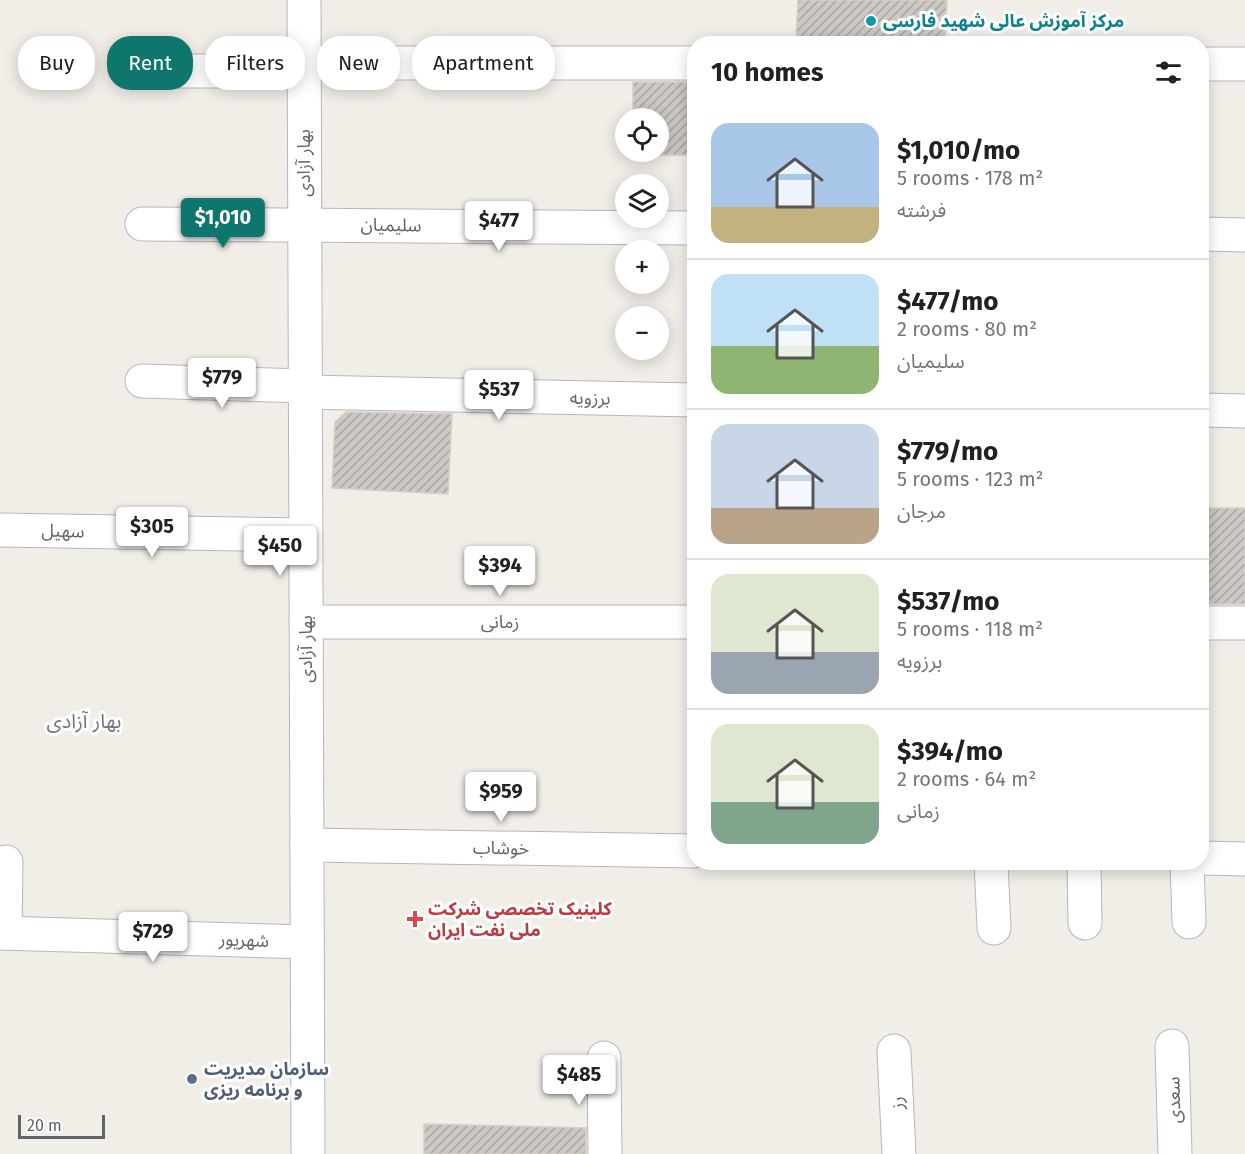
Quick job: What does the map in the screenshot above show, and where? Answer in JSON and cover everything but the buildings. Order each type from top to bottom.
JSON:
[{"type":"street","name":"بهار آزادی","points":[[304,0],[304,36]]},
{"type":"street","points":[[305,67],[687,63]]},
{"type":"street","points":[[1209,64],[1245,64]]},
{"type":"street","name":"بهار آزادی","points":[[304,90],[308,1154]]},
{"type":"street","name":"سلیمیان","points":[[142,224],[687,228]]},
{"type":"street","points":[[1209,234],[1245,235]]},
{"type":"street","name":"برزویه","points":[[142,381],[305,389],[687,400]]},
{"type":"street","points":[[1209,410],[1245,411]]},
{"type":"street","name":"سهیل","points":[[0,530],[305,535]]},
{"type":"street","name":"زمانی","points":[[306,622],[687,622]]},
{"type":"street","points":[[1209,623],[1245,623]]},
{"type":"street","name":"خوشاب","points":[[307,845],[687,851]]},
{"type":"street","points":[[1209,858],[1245,859]]},
{"type":"street","points":[[2,933],[6,862]]},
{"type":"street","points":[[992,870],[994,928]]},
{"type":"street","points":[[1084,870],[1085,923]]},
{"type":"street","points":[[1187,870],[1189,922]]},
{"type":"street","name":"شهریور","points":[[2,933],[307,942]]},
{"type":"street","name":"سعدی","points":[[1172,1046],[1175,1154]]},
{"type":"street","name":"رز","points":[[894,1051],[899,1154]]},
{"type":"street","points":[[604,1058],[605,1154]]},
{"type":"place","name":"مرکز آموزش عالی شهید فارسی","points":[[871,21]]},
{"type":"place","name":"کلینیک تخصصی شرکت ملی نفت ایران","points":[[415,919]]},
{"type":"place","name":"سازمان مدیریت و برنامه ریزی","points":[[192,1079]]},
{"type":"district","name":"بهار آزادی","points":[[84,721]]}]
